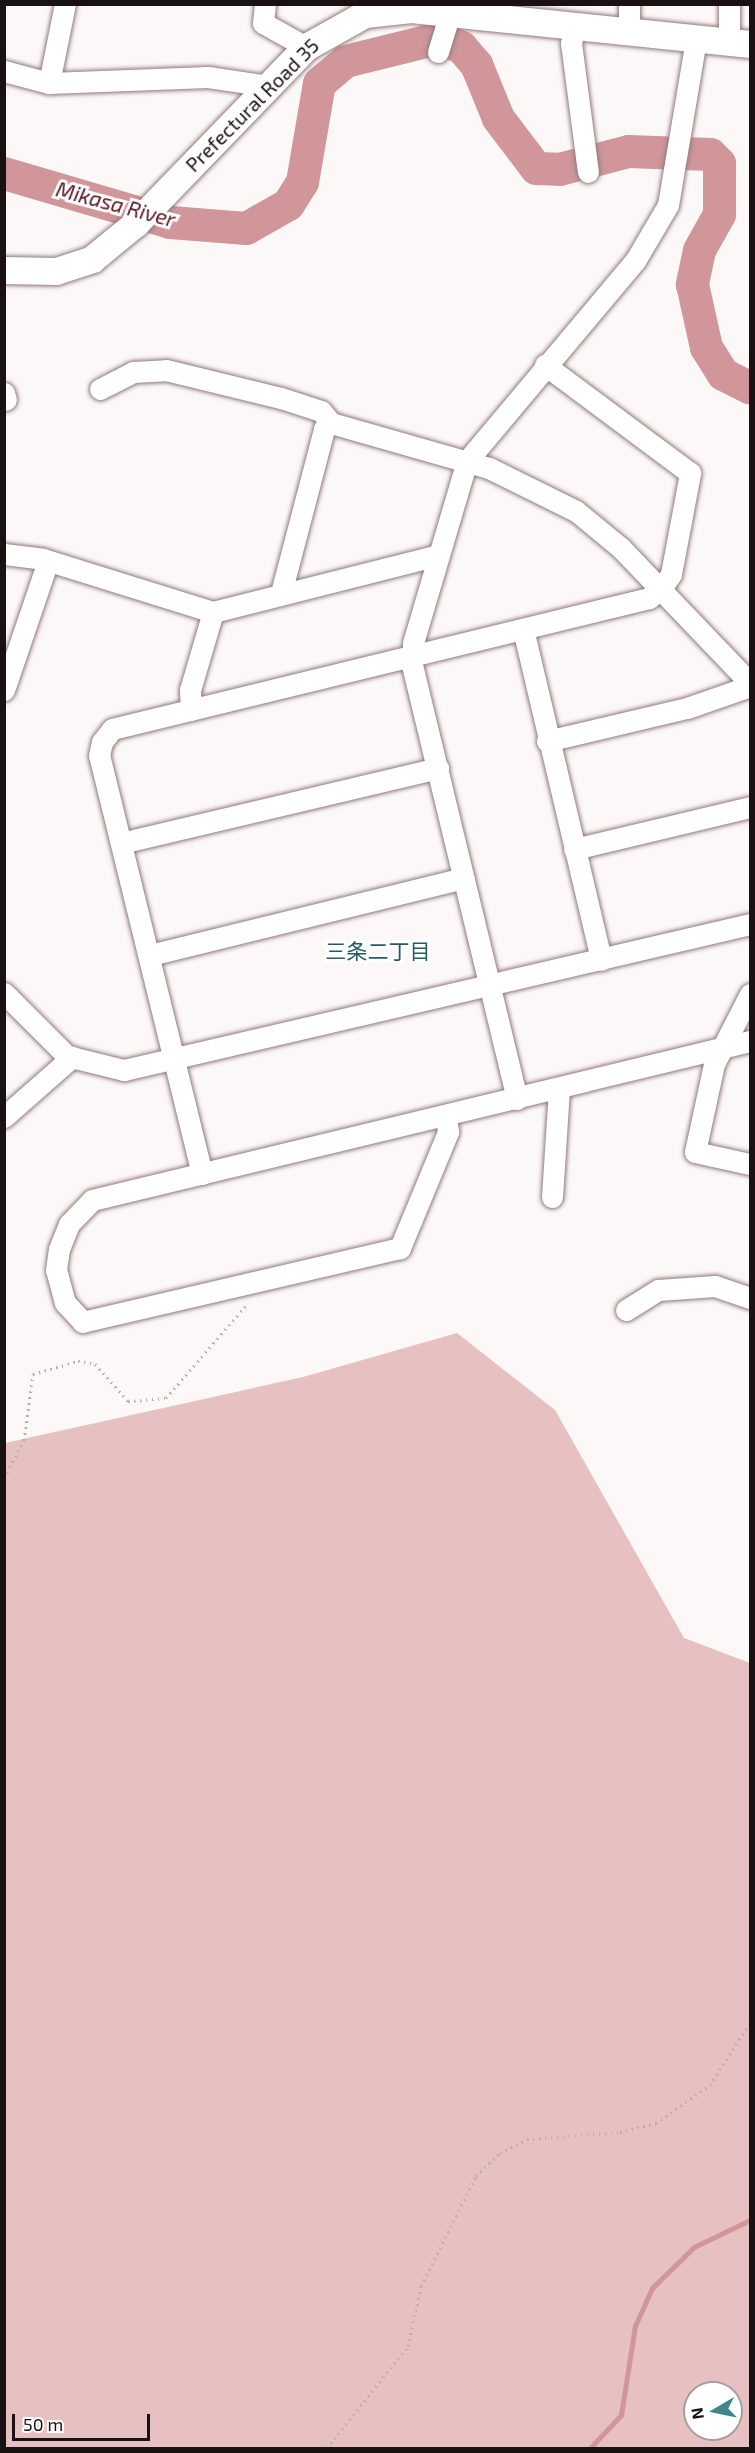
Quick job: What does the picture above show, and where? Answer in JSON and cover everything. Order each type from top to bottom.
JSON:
[{"type":"main road","name":"Prefectural Road 35","points":[[4,270],[56,271],[92,260],[136,223],[306,47],[350,19],[411,7],[740,43]]},
{"type":"street","points":[[49,83],[65,4]]},
{"type":"street","points":[[265,4],[263,22],[306,47]]},
{"type":"street","points":[[629,4],[629,32]]},
{"type":"street","points":[[729,4],[740,43]]},
{"type":"street","points":[[438,52],[450,13]]},
{"type":"street","points":[[575,26],[571,43],[588,172]]},
{"type":"street","points":[[517,1099],[411,656],[438,555],[467,461],[656,230],[676,167],[696,39]]},
{"type":"street","points":[[4,71],[49,83],[208,77],[269,86]]},
{"type":"street","points":[[202,1174],[177,1062],[99,756],[102,742],[111,729],[649,598],[661,590],[671,574],[690,473],[545,365]]},
{"type":"street","points":[[100,389],[133,372],[166,370],[281,398],[321,411],[331,423],[467,461],[576,511],[661,590],[750,684],[687,708],[548,741]]},
{"type":"street","points":[[281,593],[324,429],[331,423]]},
{"type":"street","points":[[4,554],[48,561],[213,612],[438,555]]},
{"type":"street","points":[[4,690],[48,561]]},
{"type":"street","points":[[192,710],[190,690],[213,612]]},
{"type":"street","points":[[523,629],[601,960]]},
{"type":"street","points":[[121,843],[438,768]]},
{"type":"street","points":[[574,849],[750,807]]},
{"type":"street","points":[[150,955],[464,878]]},
{"type":"street","points":[[4,993],[72,1057],[124,1070],[177,1062],[750,924]]},
{"type":"street","points":[[750,994],[721,1048],[695,1152],[750,1164]]},
{"type":"street","points":[[446,1117],[448,1132],[400,1248],[83,1322],[65,1303],[56,1270],[59,1249],[81,1207],[202,1174],[446,1117],[750,1041]]},
{"type":"street","points":[[4,1117],[72,1057]]},
{"type":"street","points":[[552,1197],[559,1089]]},
{"type":"street","points":[[626,1310],[658,1290],[715,1286],[750,1298]]},
{"type":"path","points":[[4,1478],[24,1440],[33,1374],[78,1361],[95,1364],[128,1401],[166,1398],[244,1310],[248,1284]]},
{"type":"path","points":[[327,2448],[408,2346],[421,2286],[476,2176],[500,2153],[527,2139],[620,2132],[656,2123],[710,2085],[750,2024]]},
{"type":"shaded area","points":[[457,1333],[555,1410],[684,1638],[750,1663],[750,2448],[5,2448],[5,1443],[303,1377]]},
{"type":"waterway","name":"Mikasa River","points":[[4,173],[170,222],[246,228],[288,204],[302,182],[319,83],[345,61],[438,38],[461,47],[476,64],[498,118],[536,168],[559,169],[628,151],[710,154],[719,163],[719,214],[699,250],[692,284],[706,347],[723,374],[750,388]]},
{"type":"waterway","points":[[590,2448],[621,2415],[635,2326],[652,2288],[694,2247],[750,2220]]},
{"type":"district","name":"三条二丁目","points":[[378,951]]}]
